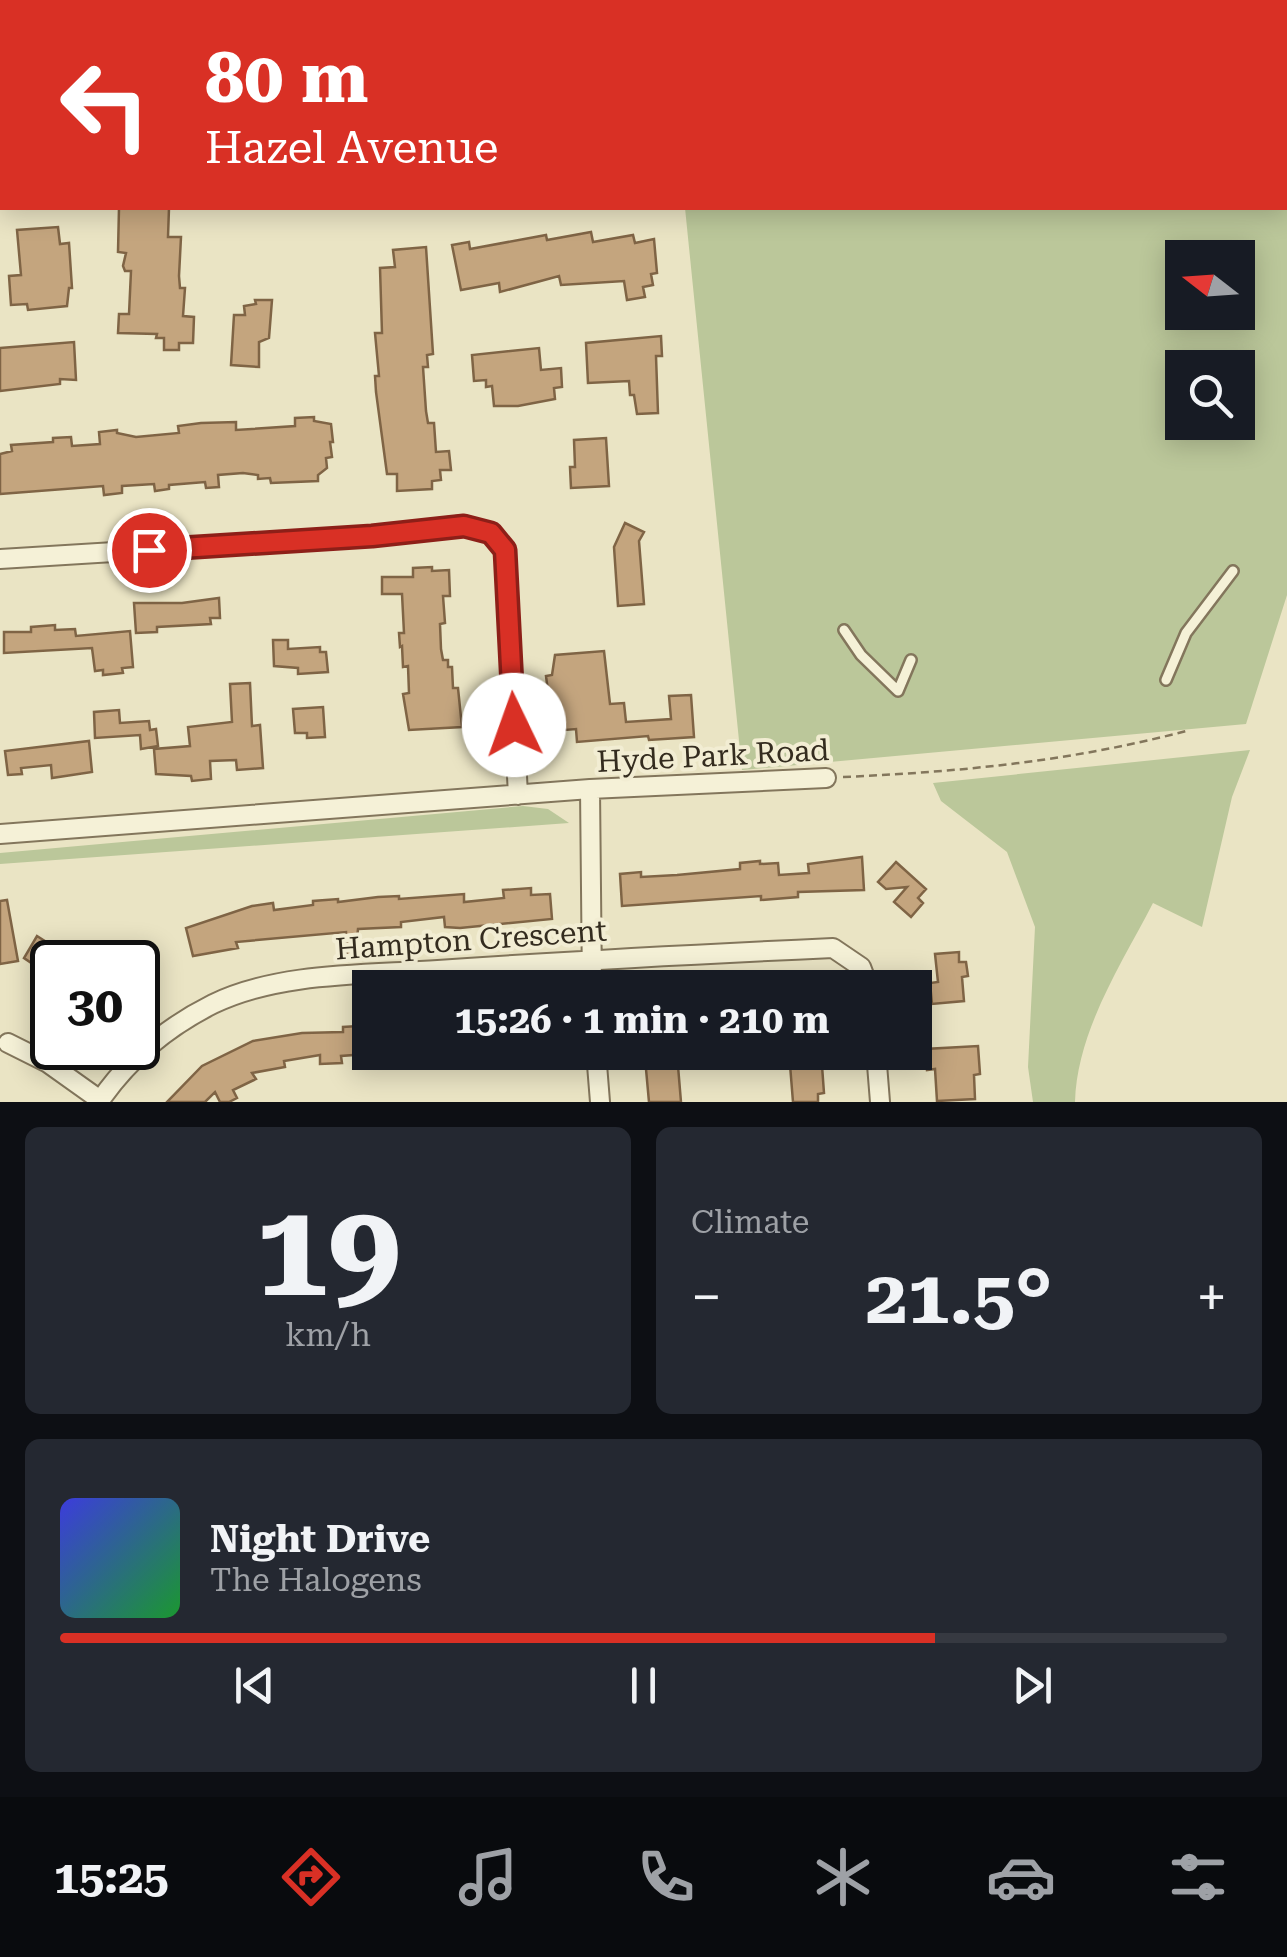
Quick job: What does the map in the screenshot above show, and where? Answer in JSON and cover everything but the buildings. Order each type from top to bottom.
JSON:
[{"type":"street","points":[[0,559],[372,536],[464,526],[491,533],[505,550],[518,795]]},
{"type":"street","name":"Hyde Park Road","points":[[0,834],[590,789],[826,778]]},
{"type":"street","points":[[590,789],[591,970]]},
{"type":"street","name":"Hampton Crescent","points":[[99,1101],[126,1065],[184,1022],[215,1003],[292,980],[590,959],[833,948],[862,970]]},
{"type":"street","points":[[8,1043],[48,1063],[99,1101]]},
{"type":"street","points":[[597,1070],[600,1102]]},
{"type":"street","points":[[877,1070],[880,1102]]},
{"type":"lane","points":[[1166,680],[1186,633],[1233,570]]},
{"type":"lane","points":[[844,630],[898,691],[911,660]]},
{"type":"path","name":"Hyde Park Road","points":[[826,778],[956,772],[1128,746],[1186,731]]},
{"type":"green space","points":[[685,210],[1287,210],[1287,595],[1246,724],[742,770]]},
{"type":"green space","points":[[1250,750],[1232,797],[1202,927],[1153,903],[1092,1024],[1075,1102],[1033,1102],[1028,1067],[1035,927],[1007,852],[941,801],[933,783]]},
{"type":"green space","points":[[523,806],[548,809],[569,823],[0,864],[0,853]]},
{"type":"route","points":[[149,550],[464,526],[491,533],[505,550],[514,725]]}]
